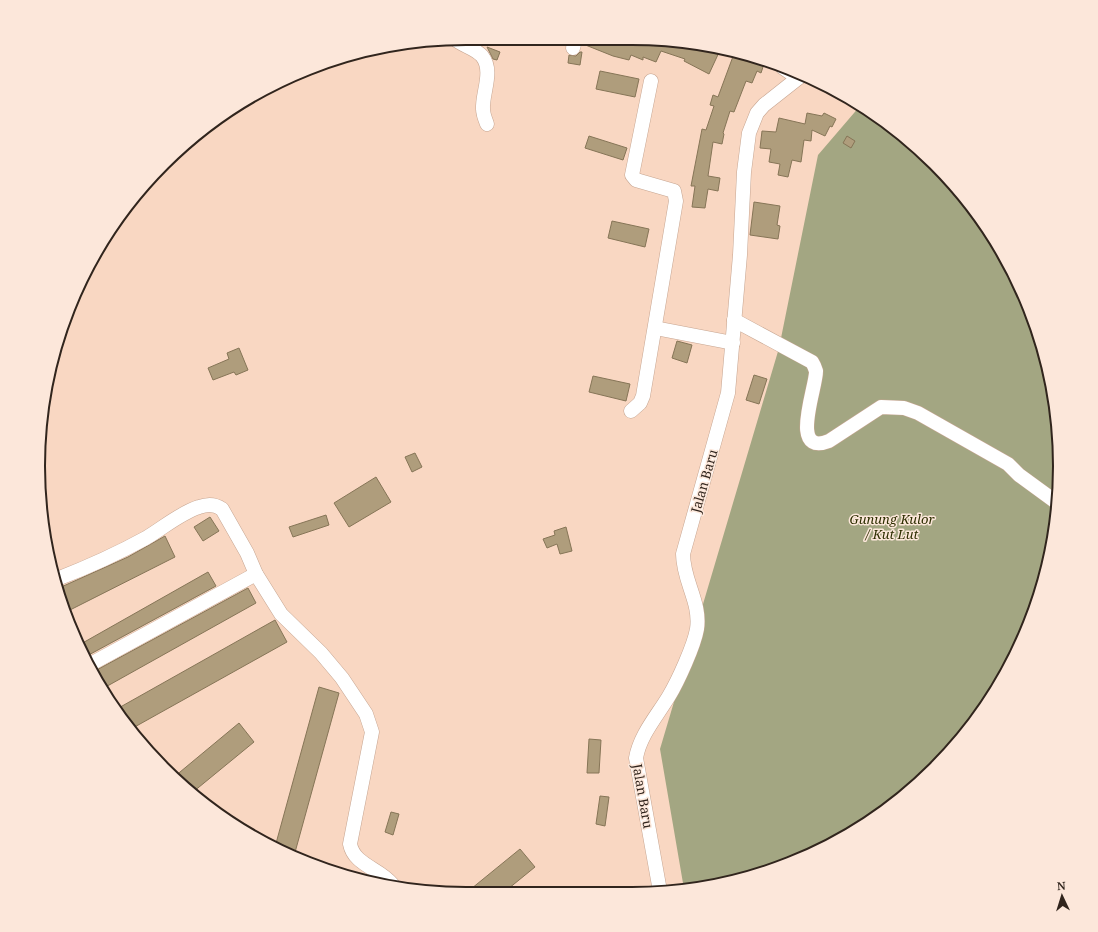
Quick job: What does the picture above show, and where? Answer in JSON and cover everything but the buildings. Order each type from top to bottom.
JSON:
[{"type":"street","points":[[466,45],[476,51],[485,62],[488,74],[483,108],[487,124]]},
{"type":"street","name":"Jalan Baru","points":[[659,886],[636,758],[638,745],[670,694],[695,637],[698,617],[696,606],[684,570],[683,554],[728,392],[740,255],[744,172],[749,133],[757,113],[764,105],[797,79]]},
{"type":"street","points":[[631,411],[640,403],[643,396],[676,201],[674,191],[636,180],[632,175],[650,81]]},
{"type":"street","points":[[734,320],[812,362],[816,371],[808,414],[808,430],[811,440],[814,443],[822,444],[830,441],[881,407],[904,408],[918,413],[1008,464],[1019,475],[1051,499]]},
{"type":"street","points":[[655,328],[733,343]]},
{"type":"street","points":[[60,578],[95,564],[121,551],[200,506],[216,505],[222,509],[247,552],[256,574],[281,614],[332,665],[366,714],[372,732],[350,844],[355,857],[383,874],[388,880]]},
{"type":"street","points":[[94,662],[256,574]]},
{"type":"green space","name":"Gunung Kulor / Kut Lut","points":[[857,110],[910,149],[930,168],[949,188],[966,210],[997,256],[1010,280],[1031,331],[1045,384],[1052,438],[1053,466],[1052,494],[1045,548],[1031,601],[1010,652],[997,676],[982,700],[949,744],[910,783],[866,816],[818,844],[767,865],[741,873],[683,883],[660,749],[779,348],[818,155]]}]
